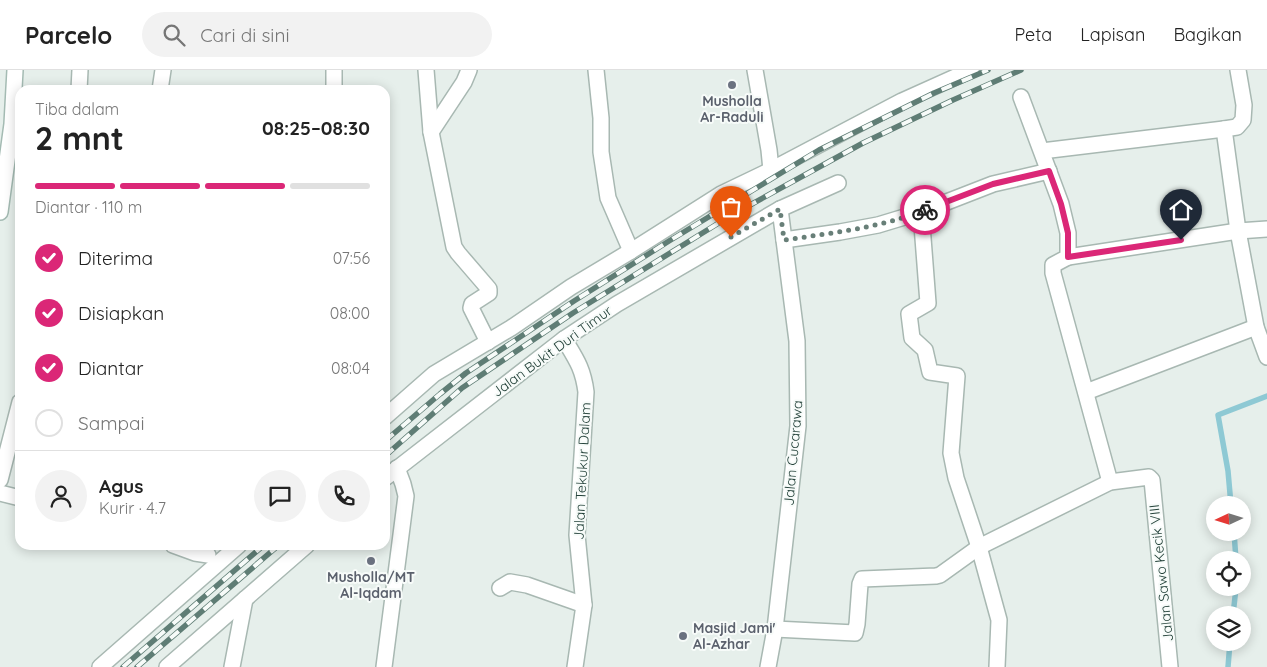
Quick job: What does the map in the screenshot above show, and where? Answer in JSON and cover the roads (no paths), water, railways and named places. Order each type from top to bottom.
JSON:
[{"type":"street","points":[[0,212],[12,124],[15,70]]},
{"type":"street","points":[[79,85],[80,70]]},
{"type":"street","points":[[161,85],[163,70]]},
{"type":"street","points":[[334,70],[334,85]]},
{"type":"street","points":[[426,70],[431,132],[454,247],[489,289],[489,293],[472,304],[472,308],[488,342]]},
{"type":"street","points":[[431,132],[464,82],[469,70]]},
{"type":"street","points":[[596,70],[601,118],[601,152],[608,198],[631,251]]},
{"type":"street","points":[[755,70],[770,150],[771,170]]},
{"type":"street","points":[[1042,151],[1236,127],[1243,120],[1244,105],[1238,70]]},
{"type":"street","points":[[390,413],[434,374],[511,328],[571,287],[721,194],[771,170],[902,101],[967,71]]},
{"type":"street","points":[[1022,97],[1061,204],[1068,233],[1068,257]]},
{"type":"street","points":[[1224,129],[1238,232],[1256,327],[1267,358]]},
{"type":"street","points":[[784,240],[878,225],[921,212],[993,184],[1049,171]]},
{"type":"street","name":"Jalan Bukit Duri Timur","points":[[390,474],[564,339],[617,304],[780,209],[838,183]]},
{"type":"street","name":"Jalan Cucarawa","points":[[768,667],[775,629],[798,426],[797,341],[780,209]]},
{"type":"street","points":[[921,212],[928,303],[910,314],[912,338],[925,350],[930,372],[957,376],[951,453],[956,478],[979,547],[999,620],[997,667]]},
{"type":"street","points":[[775,629],[855,633],[862,580],[940,575],[979,547],[1110,482],[1052,268],[1055,263],[1068,257],[1267,229]]},
{"type":"street","points":[[1086,392],[1256,327]]},
{"type":"street","name":"Jalan Tekukur Dalam","points":[[564,339],[578,362],[586,392],[577,535],[584,606],[575,667]]},
{"type":"street","points":[[0,480],[15,422]]},
{"type":"street","points":[[384,667],[406,496],[397,468]]},
{"type":"street","name":"Jalan Sawo Kecik VIII","points":[[1110,482],[1146,477],[1150,477],[1152,480],[1170,667]]},
{"type":"street","points":[[0,493],[15,497]]},
{"type":"street","points":[[187,550],[195,553],[213,550],[210,570]]},
{"type":"street","points":[[100,667],[232,550]]},
{"type":"street","points":[[166,667],[302,550]]},
{"type":"street","points":[[500,588],[510,582],[527,585],[584,606]]},
{"type":"street","points":[[232,667],[245,599]]},
{"type":"waterway","points":[[1230,496],[1228,471],[1218,415],[1267,396]]},
{"type":"waterway","points":[[1235,541],[1235,551]]},
{"type":"waterway","points":[[1234,606],[1235,596]]},
{"type":"waterway","points":[[1228,667],[1229,651]]},
{"type":"railway","points":[[390,437],[466,373],[669,241],[819,150],[934,93],[988,70]]},
{"type":"railway","points":[[390,452],[462,388],[573,313],[730,216],[863,143],[1021,70]]},
{"type":"railway","points":[[123,667],[258,550]]},
{"type":"railway","points":[[137,667],[273,550]]},
{"type":"place","name":"Musholla Ar-Raduli","points":[[732,85]]},
{"type":"place","name":"Musholla/MT Al-Iqdam","points":[[371,561]]},
{"type":"place","name":"Masjid Jami' Al-Azhar","points":[[683,636]]}]
